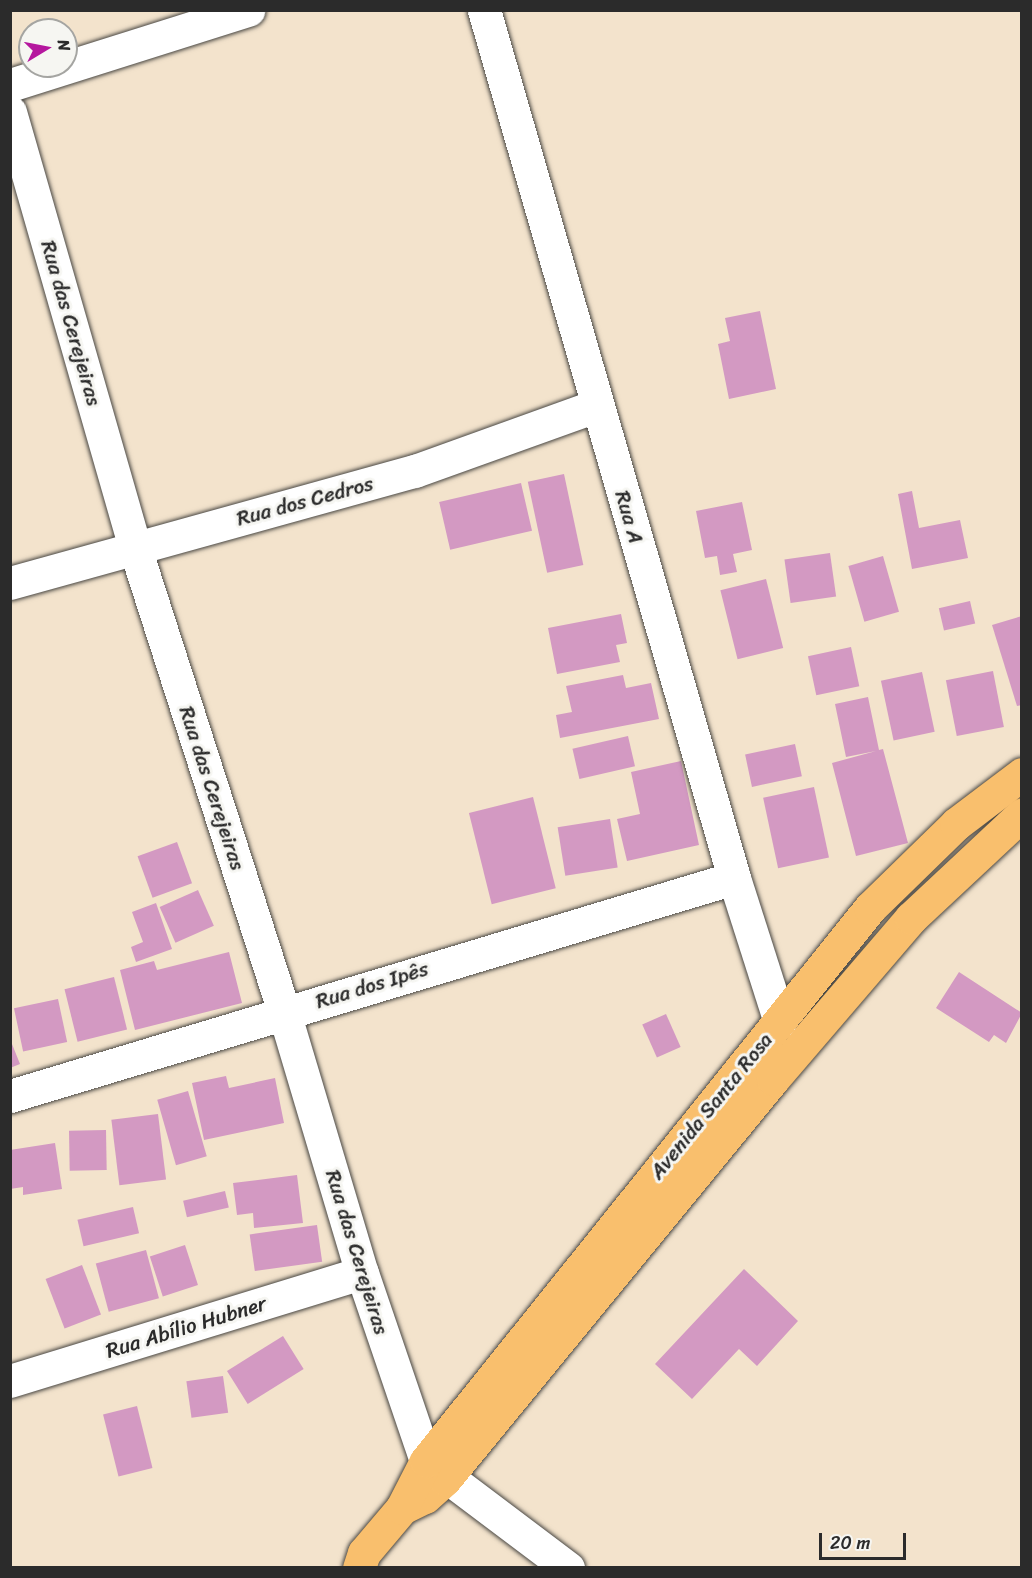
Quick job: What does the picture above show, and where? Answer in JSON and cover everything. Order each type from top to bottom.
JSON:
[{"type":"main road","name":"Avenida Santa Rosa","points":[[762,1068],[780,1022],[870,908],[956,824],[1022,774]]},
{"type":"main road","name":"Avenida Santa Rosa","points":[[358,1563],[762,1068],[925,905],[1022,814]]},
{"type":"main road","points":[[902,876],[925,905]]},
{"type":"street","points":[[10,85],[248,10]]},
{"type":"street","name":"Rua A","points":[[483,10],[734,878],[780,1022]]},
{"type":"street","name":"Rua das Cerejeiras","points":[[10,112],[135,548],[284,1012],[362,1273],[435,1470]]},
{"type":"street","name":"Rua dos Cedros","points":[[10,583],[415,471],[596,406]]},
{"type":"street","name":"Rua dos Ipês","points":[[10,1096],[734,878]]},
{"type":"street","name":"Rua Abílio Hubner","points":[[10,1381],[362,1273]]},
{"type":"street","points":[[435,1470],[568,1568]]},
{"type":"building","points":[[760,311],[776,389],[729,399],[718,344],[730,341],[725,318]]},
{"type":"building","points":[[564,474],[583,565],[547,573],[528,482]]},
{"type":"building","points":[[521,483],[532,531],[450,550],[439,502]]},
{"type":"building","points":[[912,491],[919,528],[960,520],[968,558],[912,569],[898,494]]},
{"type":"building","points":[[742,502],[752,550],[733,554],[737,572],[720,575],[717,556],[705,558],[696,511]]},
{"type":"building","points":[[830,553],[836,597],[791,603],[784,559]]},
{"type":"building","points":[[883,556],[899,612],[864,622],[848,566]]},
{"type":"building","points":[[766,579],[783,648],[738,659],[720,590]]},
{"type":"building","points":[[970,601],[975,623],[944,631],[939,608]]},
{"type":"building","points":[[621,614],[627,643],[616,645],[620,662],[557,674],[548,628]]},
{"type":"building","points":[[1022,616],[1022,705],[1017,706],[992,625]]},
{"type":"building","points":[[851,647],[859,686],[816,695],[808,656]]},
{"type":"building","points":[[993,671],[1004,727],[957,736],[946,680]]},
{"type":"building","points":[[922,672],[935,732],[894,740],[881,681]]},
{"type":"building","points":[[623,675],[626,688],[651,683],[659,719],[560,738],[556,715],[572,712],[566,686]]},
{"type":"building","points":[[868,697],[879,750],[883,749],[908,843],[856,856],[832,763],[876,751],[846,757],[835,704]]},
{"type":"building","points":[[628,736],[635,766],[579,779],[572,749]]},
{"type":"building","points":[[795,744],[802,776],[752,787],[745,755]]},
{"type":"building","points":[[681,761],[699,845],[627,861],[617,819],[640,814],[631,772]]},
{"type":"building","points":[[814,787],[829,857],[778,868],[763,798]]},
{"type":"building","points":[[533,797],[556,888],[492,904],[469,813]]},
{"type":"building","points":[[610,819],[618,867],[565,876],[558,827]]},
{"type":"building","points":[[177,842],[192,883],[153,898],[138,856]]},
{"type":"building","points":[[198,890],[214,926],[175,943],[160,907]]},
{"type":"building","points":[[156,903],[172,949],[136,962],[131,947],[143,942],[132,912]]},
{"type":"building","points":[[229,952],[242,1003],[135,1030],[120,970],[154,961],[157,970]]},
{"type":"building","points":[[959,972],[1022,1013],[1006,1043],[994,1035],[989,1042],[936,1008]]},
{"type":"building","points":[[114,977],[127,1029],[78,1042],[65,989]]},
{"type":"building","points":[[58,999],[67,1042],[23,1051],[14,1008]]},
{"type":"building","points":[[666,1014],[681,1047],[657,1057],[642,1025]]},
{"type":"building","points":[[10,1039],[20,1064],[10,1068]]},
{"type":"building","points":[[226,1076],[229,1088],[275,1078],[284,1123],[204,1140],[192,1083]]},
{"type":"building","points":[[188,1091],[207,1156],[176,1165],[157,1100]]},
{"type":"building","points":[[158,1114],[166,1180],[119,1185],[111,1120]]},
{"type":"building","points":[[106,1130],[107,1170],[70,1171],[69,1131]]},
{"type":"building","points":[[55,1143],[62,1189],[23,1195],[23,1187],[10,1189],[10,1150]]},
{"type":"building","points":[[297,1175],[303,1223],[254,1228],[253,1213],[237,1215],[233,1183]]},
{"type":"building","points":[[225,1191],[229,1208],[187,1217],[183,1201]]},
{"type":"building","points":[[133,1207],[139,1233],[84,1246],[77,1220]]},
{"type":"building","points":[[317,1225],[322,1262],[255,1271],[250,1234]]},
{"type":"building","points":[[185,1245],[198,1285],[163,1296],[150,1256]]},
{"type":"building","points":[[146,1250],[159,1298],[109,1312],[96,1263]]},
{"type":"building","points":[[82,1265],[101,1314],[65,1328],[46,1279]]},
{"type":"building","points":[[744,1269],[798,1321],[757,1366],[739,1349],[692,1399],[655,1364]]},
{"type":"building","points":[[283,1336],[304,1369],[248,1404],[227,1371]]},
{"type":"building","points":[[223,1376],[228,1413],[192,1418],[186,1381]]},
{"type":"building","points":[[137,1406],[152,1468],[119,1477],[103,1414]]}]
